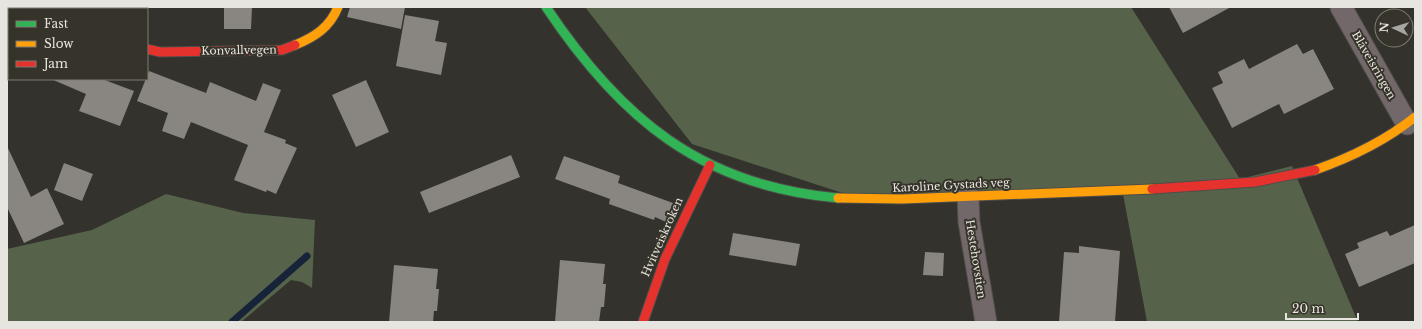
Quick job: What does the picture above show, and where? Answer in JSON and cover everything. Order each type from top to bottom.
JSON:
[{"type":"street","name":"Konvallvegen","points":[[148,49],[160,52],[282,50],[308,40],[332,21],[338,7]]},
{"type":"street","name":"Karoline Gystads veg","points":[[546,7],[566,37],[609,92],[638,119],[660,136],[710,165],[752,182],[789,193],[878,201],[1098,191],[1225,184],[1266,180],[1299,174],[1342,160],[1380,141],[1411,120]]},
{"type":"street","name":"Blåveisringen","points":[[1341,7],[1411,120]]},
{"type":"street","name":"Hvitveiskroken","points":[[643,322],[647,302],[696,191],[710,165]]},
{"type":"street","name":"Hestehovstien","points":[[968,196],[969,222],[986,322]]},
{"type":"green space","points":[[585,7],[1131,7],[1240,179],[1292,166],[1358,322],[1147,322],[1123,194],[870,202],[692,144]]},
{"type":"green space","points":[[166,194],[243,213],[315,220],[312,288],[302,282],[291,280],[241,322],[7,322],[7,249],[92,230]]},
{"type":"building","points":[[224,7],[252,7],[251,29],[224,29]]},
{"type":"building","points":[[350,7],[405,7],[401,29],[347,17]]},
{"type":"building","points":[[1169,7],[1231,7],[1183,33]]},
{"type":"building","points":[[405,15],[439,21],[435,41],[447,43],[441,75],[396,66]]},
{"type":"building","points":[[1297,44],[1303,54],[1313,49],[1334,89],[1284,114],[1279,104],[1232,128],[1212,88],[1223,83],[1218,72],[1244,59],[1249,69]]},
{"type":"building","points":[[149,71],[206,93],[210,82],[256,101],[263,83],[281,90],[264,132],[286,140],[285,143],[297,148],[276,194],[267,190],[266,192],[234,180],[248,145],[191,122],[184,139],[162,131],[168,113],[137,101],[145,80],[148,80]]},
{"type":"building","points":[[53,80],[105,80],[134,91],[120,126],[79,111],[86,94]]},
{"type":"building","points":[[366,80],[389,132],[356,147],[332,95]]},
{"type":"building","points":[[7,146],[31,197],[47,188],[64,224],[24,243],[7,207]]},
{"type":"building","points":[[511,155],[520,177],[429,213],[420,192]]},
{"type":"building","points":[[564,156],[620,176],[618,183],[673,203],[666,222],[655,217],[654,220],[609,204],[610,199],[555,179]]},
{"type":"building","points":[[64,163],[93,174],[82,201],[54,190]]},
{"type":"building","points":[[1415,225],[1415,263],[1359,287],[1345,254],[1359,248],[1357,243],[1387,231],[1390,236]]},
{"type":"building","points":[[733,233],[800,244],[796,266],[729,255]]},
{"type":"building","points":[[1079,246],[1120,251],[1115,322],[1059,322],[1064,252],[1079,253]]},
{"type":"building","points":[[925,252],[944,253],[943,276],[923,275]]},
{"type":"building","points":[[560,260],[605,264],[603,284],[606,284],[604,307],[601,307],[599,322],[555,322]]},
{"type":"building","points":[[394,265],[438,269],[436,289],[439,289],[437,311],[434,311],[433,322],[389,322]]},
{"type":"waterway","points":[[232,322],[307,256]]},
{"type":"traffic: fast","points":[[546,7],[574,47],[604,82],[635,113],[668,140],[705,162],[745,179],[789,191],[838,198]]},
{"type":"traffic: slow","points":[[295,45],[315,35],[326,26],[335,14],[338,7]]},
{"type":"traffic: slow","points":[[1315,170],[1368,148],[1392,134],[1415,117]]},
{"type":"traffic: slow","points":[[838,198],[902,199],[1152,189]]},
{"type":"traffic: jam","points":[[148,49],[160,52],[282,50],[295,45]]},
{"type":"traffic: jam","points":[[643,322],[665,259],[710,165]]},
{"type":"traffic: jam","points":[[1152,189],[1255,182],[1315,170]]}]
